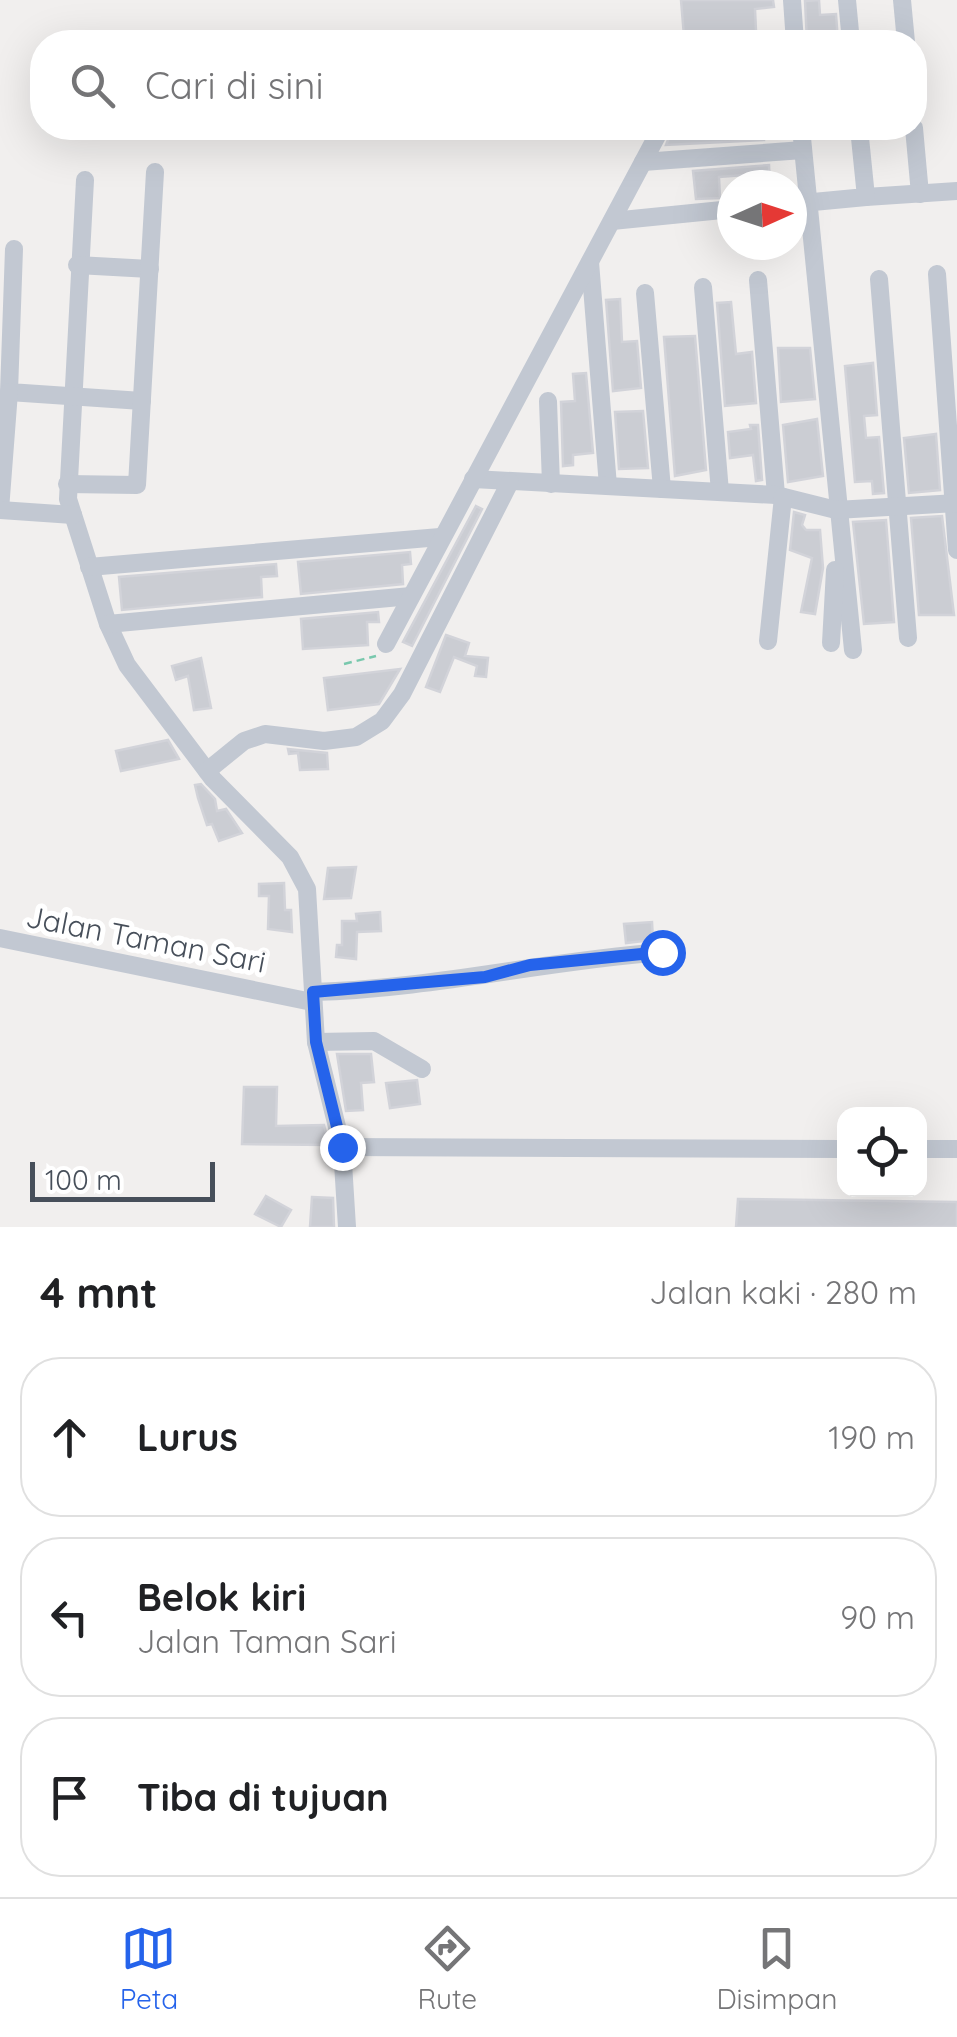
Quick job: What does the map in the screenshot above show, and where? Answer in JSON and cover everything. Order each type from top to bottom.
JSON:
[{"type":"street","points":[[792,0],[794,30]]},
{"type":"street","points":[[847,0],[850,30]]},
{"type":"street","points":[[902,0],[905,30]]},
{"type":"street","points":[[386,644],[655,140]]},
{"type":"street","points":[[802,140],[802,170]]},
{"type":"street","points":[[860,140],[866,197]]},
{"type":"street","points":[[915,140],[920,194]]},
{"type":"street","points":[[643,162],[803,150]]},
{"type":"street","points":[[67,484],[137,485],[155,172]]},
{"type":"street","points":[[84,180],[67,484],[73,515],[108,624],[139,683],[207,772],[278,843],[300,872],[310,910],[316,1042],[342,1147],[347,1227]]},
{"type":"street","points":[[807,202],[957,191]]},
{"type":"street","points":[[612,221],[717,210]]},
{"type":"street","points":[[14,250],[0,510],[73,515]]},
{"type":"street","points":[[807,260],[853,650]]},
{"type":"street","points":[[590,262],[608,486]]},
{"type":"street","points":[[78,265],[150,269]]},
{"type":"street","points":[[937,274],[957,550]]},
{"type":"street","points":[[879,279],[908,638]]},
{"type":"street","points":[[758,280],[780,496],[768,641]]},
{"type":"street","points":[[703,287],[720,492]]},
{"type":"street","points":[[645,293],[662,489]]},
{"type":"street","points":[[9,392],[142,400]]},
{"type":"street","points":[[548,401],[551,484]]},
{"type":"street","points":[[473,479],[780,496],[837,518],[955,503]]},
{"type":"street","points":[[207,772],[254,736],[337,740],[356,737],[382,720],[402,694],[510,482]]},
{"type":"street","points":[[831,642],[837,518]]},
{"type":"street","points":[[89,567],[440,537]]},
{"type":"street","points":[[108,624],[411,596]]},
{"type":"street","name":"Jalan Taman Sari","points":[[0,938],[85,959],[312,997],[485,977],[530,965],[662,952]]},
{"type":"street","points":[[316,1042],[374,1041],[422,1069]]},
{"type":"street","points":[[342,1147],[837,1149]]},
{"type":"street","points":[[927,1149],[957,1149]]},
{"type":"path","points":[[344,664],[378,655],[386,644]]},
{"type":"building","points":[[681,0],[773,0],[774,7],[755,9],[756,30],[684,30]]},
{"type":"building","points":[[819,0],[820,15],[836,14],[837,30],[806,30],[805,1]]},
{"type":"building","points":[[668,140],[764,140],[666,145]]},
{"type":"building","points":[[769,165],[769,170],[717,170],[717,198],[696,199],[693,171]]},
{"type":"building","points":[[620,299],[622,342],[637,341],[641,388],[613,391],[606,300]]},
{"type":"building","points":[[731,302],[736,354],[752,352],[756,403],[725,406],[717,303]]},
{"type":"building","points":[[695,336],[706,470],[675,476],[664,337]]},
{"type":"building","points":[[778,348],[810,348],[815,399],[781,402]]},
{"type":"building","points":[[873,363],[877,415],[864,416],[866,438],[879,437],[884,493],[873,494],[872,481],[855,482],[845,366]]},
{"type":"building","points":[[586,373],[593,453],[573,455],[573,465],[563,466],[561,402],[575,401],[573,374]]},
{"type":"building","points":[[643,411],[648,468],[619,469],[615,412]]},
{"type":"building","points":[[817,419],[823,476],[788,482],[783,425]]},
{"type":"building","points":[[750,425],[758,425],[762,480],[756,481],[753,455],[730,458],[728,432],[751,429]]},
{"type":"building","points":[[936,434],[940,490],[909,493],[904,438]]},
{"type":"building","points":[[476,506],[482,509],[412,646],[403,642]]},
{"type":"building","points":[[794,512],[805,515],[802,525],[806,530],[820,530],[823,568],[815,614],[801,612],[812,558],[790,550]]},
{"type":"building","points":[[942,516],[954,615],[919,615],[911,518]]},
{"type":"building","points":[[886,520],[894,622],[864,624],[853,522]]},
{"type":"building","points":[[410,552],[411,564],[402,565],[403,584],[301,594],[298,562]]},
{"type":"building","points":[[276,564],[277,576],[261,577],[262,597],[122,610],[119,577]]},
{"type":"building","points":[[378,612],[379,622],[367,622],[368,645],[303,649],[301,619]]},
{"type":"building","points":[[446,635],[469,643],[465,656],[488,658],[486,677],[475,676],[477,666],[454,657],[440,692],[426,687]]},
{"type":"building","points":[[201,658],[211,708],[194,710],[188,676],[176,680],[172,666]]},
{"type":"building","points":[[400,669],[379,704],[328,710],[324,678]]},
{"type":"building","points":[[168,740],[179,759],[121,771],[116,751]]},
{"type":"building","points":[[288,749],[327,753],[328,769],[300,770],[298,753],[289,754]]},
{"type":"building","points":[[201,784],[215,799],[217,811],[226,809],[242,833],[219,841],[212,824],[207,825],[198,798],[195,785]]},
{"type":"building","points":[[356,867],[351,898],[324,899],[328,868]]},
{"type":"building","points":[[284,883],[285,910],[291,910],[292,932],[268,929],[269,896],[259,896],[259,884]]},
{"type":"building","points":[[380,912],[381,931],[357,932],[356,959],[336,957],[337,945],[342,945],[342,921],[357,921],[356,914]]},
{"type":"building","points":[[652,922],[653,940],[626,943],[624,924]]},
{"type":"building","points":[[337,1054],[371,1054],[374,1082],[361,1083],[363,1110],[346,1111]]},
{"type":"building","points":[[417,1080],[420,1104],[390,1108],[386,1083]]},
{"type":"building","points":[[244,1087],[277,1087],[276,1126],[324,1125],[329,1145],[242,1144]]},
{"type":"building","points":[[266,1196],[291,1210],[281,1227],[255,1214]]},
{"type":"building","points":[[312,1197],[333,1198],[334,1227],[310,1227]]},
{"type":"building","points":[[738,1199],[957,1202],[957,1227],[736,1227]]},
{"type":"route","points":[[342,1147],[316,1042],[313,992],[485,977],[530,965],[662,952]]}]
